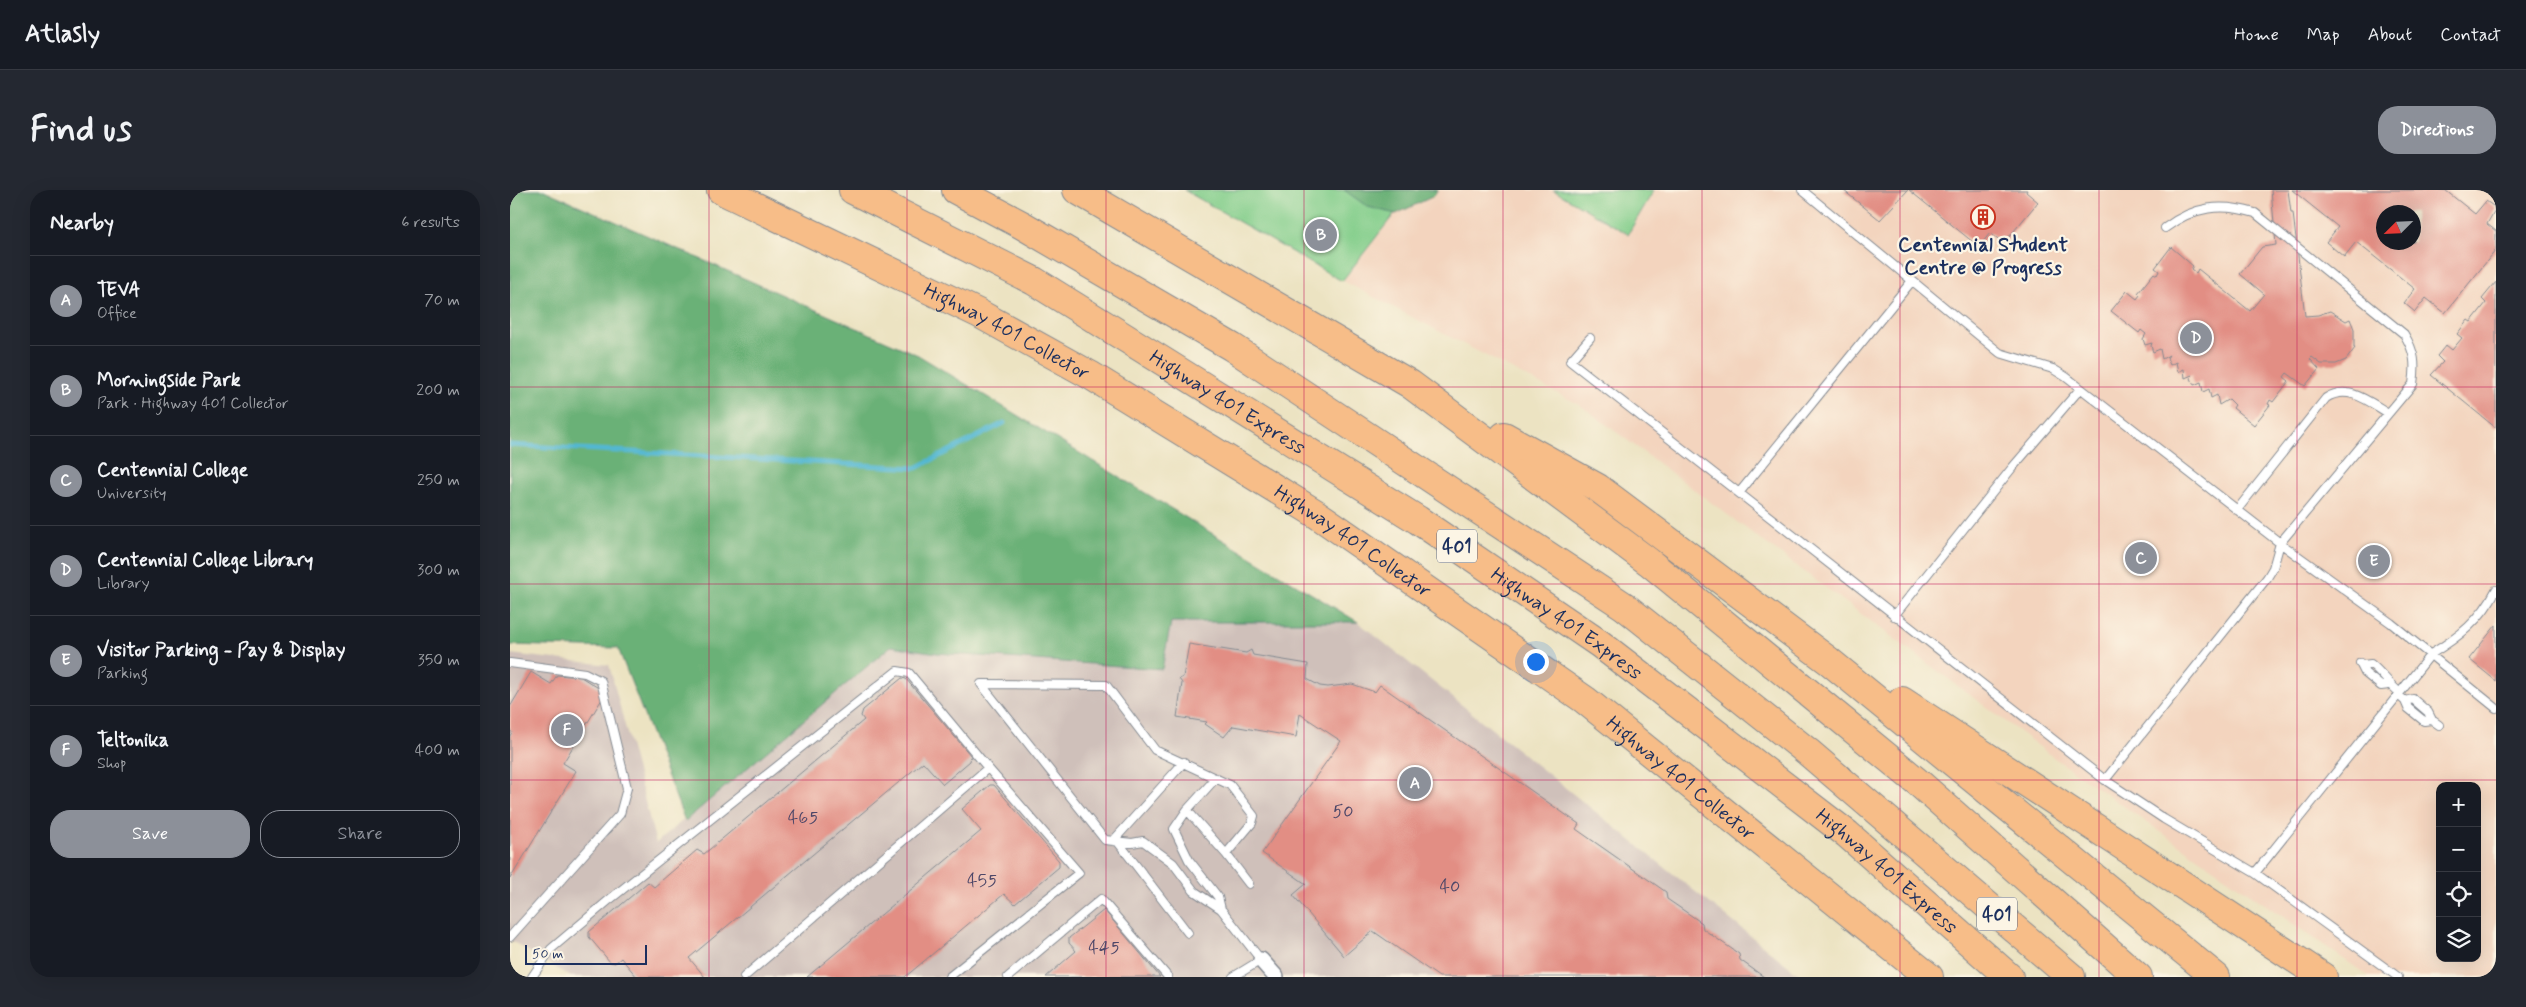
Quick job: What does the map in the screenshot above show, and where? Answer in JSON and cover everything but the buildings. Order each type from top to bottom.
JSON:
[{"type":"highway","name":"Highway 401 Collector","points":[[721,190],[978,313],[1090,375],[1315,513],[1585,700],[1929,977]]},
{"type":"highway","name":"Highway 401 Express","points":[[853,190],[1034,281],[1418,520],[1600,644],[1847,834],[2009,977]]},
{"type":"highway","name":"Highway 401 Express","points":[[956,190],[1022,225],[1232,347],[1624,606],[1808,752],[2071,977]]},
{"type":"highway","name":"401","points":[[1077,190],[1410,384],[1657,568],[1920,784],[2138,977]]},
{"type":"highway","points":[[1410,384],[1598,488],[1829,661],[2216,977]]},
{"type":"highway","points":[[1829,661],[1885,689],[2056,804],[2161,869],[2323,977]]},
{"type":"highway","points":[[1886,941],[1918,977]]},
{"type":"street","points":[[1260,960],[1276,977]]},
{"type":"lane","points":[[1802,190],[1910,282],[2000,353],[2053,369],[2280,543],[2431,654],[2496,708]]},
{"type":"lane","points":[[2105,780],[2267,578],[2280,543],[2413,384],[2416,364],[2413,347],[2404,334],[2255,213],[2234,206],[2192,211],[2181,216],[2165,228]]},
{"type":"lane","points":[[1738,493],[1910,282]]},
{"type":"lane","points":[[1590,338],[1570,361],[2105,780],[2164,819],[2255,873],[2398,977]]},
{"type":"lane","points":[[1894,616],[2001,482],[2080,390]]},
{"type":"lane","points":[[2237,510],[2326,398],[2335,392],[2351,392],[2388,413]]},
{"type":"lane","points":[[2255,873],[2431,654],[2457,638],[2478,620],[2496,590]]},
{"type":"lane","points":[[510,663],[585,673],[601,681],[627,788],[620,814],[510,938]]},
{"type":"lane","points":[[2361,664],[2371,664],[2386,676],[2390,685],[2405,700],[2413,699],[2428,712],[2435,723]]},
{"type":"lane","points":[[532,977],[551,949],[609,900],[897,671],[910,672],[988,768],[1079,873],[949,977]]},
{"type":"lane","points":[[1226,854],[1252,823],[1254,816],[1230,785],[1155,750],[1106,685],[981,684],[1105,840],[1143,842],[1173,862],[1194,891],[1221,909],[1260,960],[1232,977]]},
{"type":"lane","points":[[1116,841],[1184,762]]},
{"type":"lane","points":[[744,977],[988,768]]},
{"type":"lane","points":[[1216,778],[1187,810],[1174,829],[1189,860],[1218,897],[1221,909]]},
{"type":"lane","points":[[1187,810],[1226,854],[1249,884]]},
{"type":"lane","points":[[1116,841],[1188,933]]},
{"type":"lane","points":[[1008,977],[1101,899],[1168,977]]},
{"type":"shaded area","points":[[1413,190],[2496,190],[2496,977],[2371,977],[2364,973],[2060,762],[1580,405],[1343,281]]},
{"type":"shaded area","points":[[1170,622],[1358,622],[1802,977],[571,977],[510,940],[510,654],[609,665],[656,843],[891,646],[937,653],[1162,669]]},
{"type":"green space","points":[[510,190],[544,190],[918,355],[1358,622],[1171,622],[1162,669],[937,653],[891,646],[685,821],[618,648],[510,645]]},
{"type":"green space","points":[[1184,190],[1413,190],[1342,281]]},
{"type":"green space","points":[[1344,190],[1438,190],[1434,196],[1396,214],[1368,207]]},
{"type":"green space","points":[[1553,190],[1654,190],[1628,234]]},
{"type":"waterway","points":[[510,445],[916,468],[1004,423]]},
{"type":"place","name":"Centennial Student Centre @ Progress","points":[[1983,217]]},
{"type":"place","name":"Morningside Park","points":[[1321,235]]},
{"type":"place","name":"Centennial College Library","points":[[2196,338]]},
{"type":"place","name":"Centennial College","points":[[2141,558]]},
{"type":"place","name":"Visitor Parking - Pay & Display","points":[[2374,561]]},
{"type":"place","name":"Teltonika","points":[[567,730]]},
{"type":"place","name":"TEVA","points":[[1415,783]]}]
